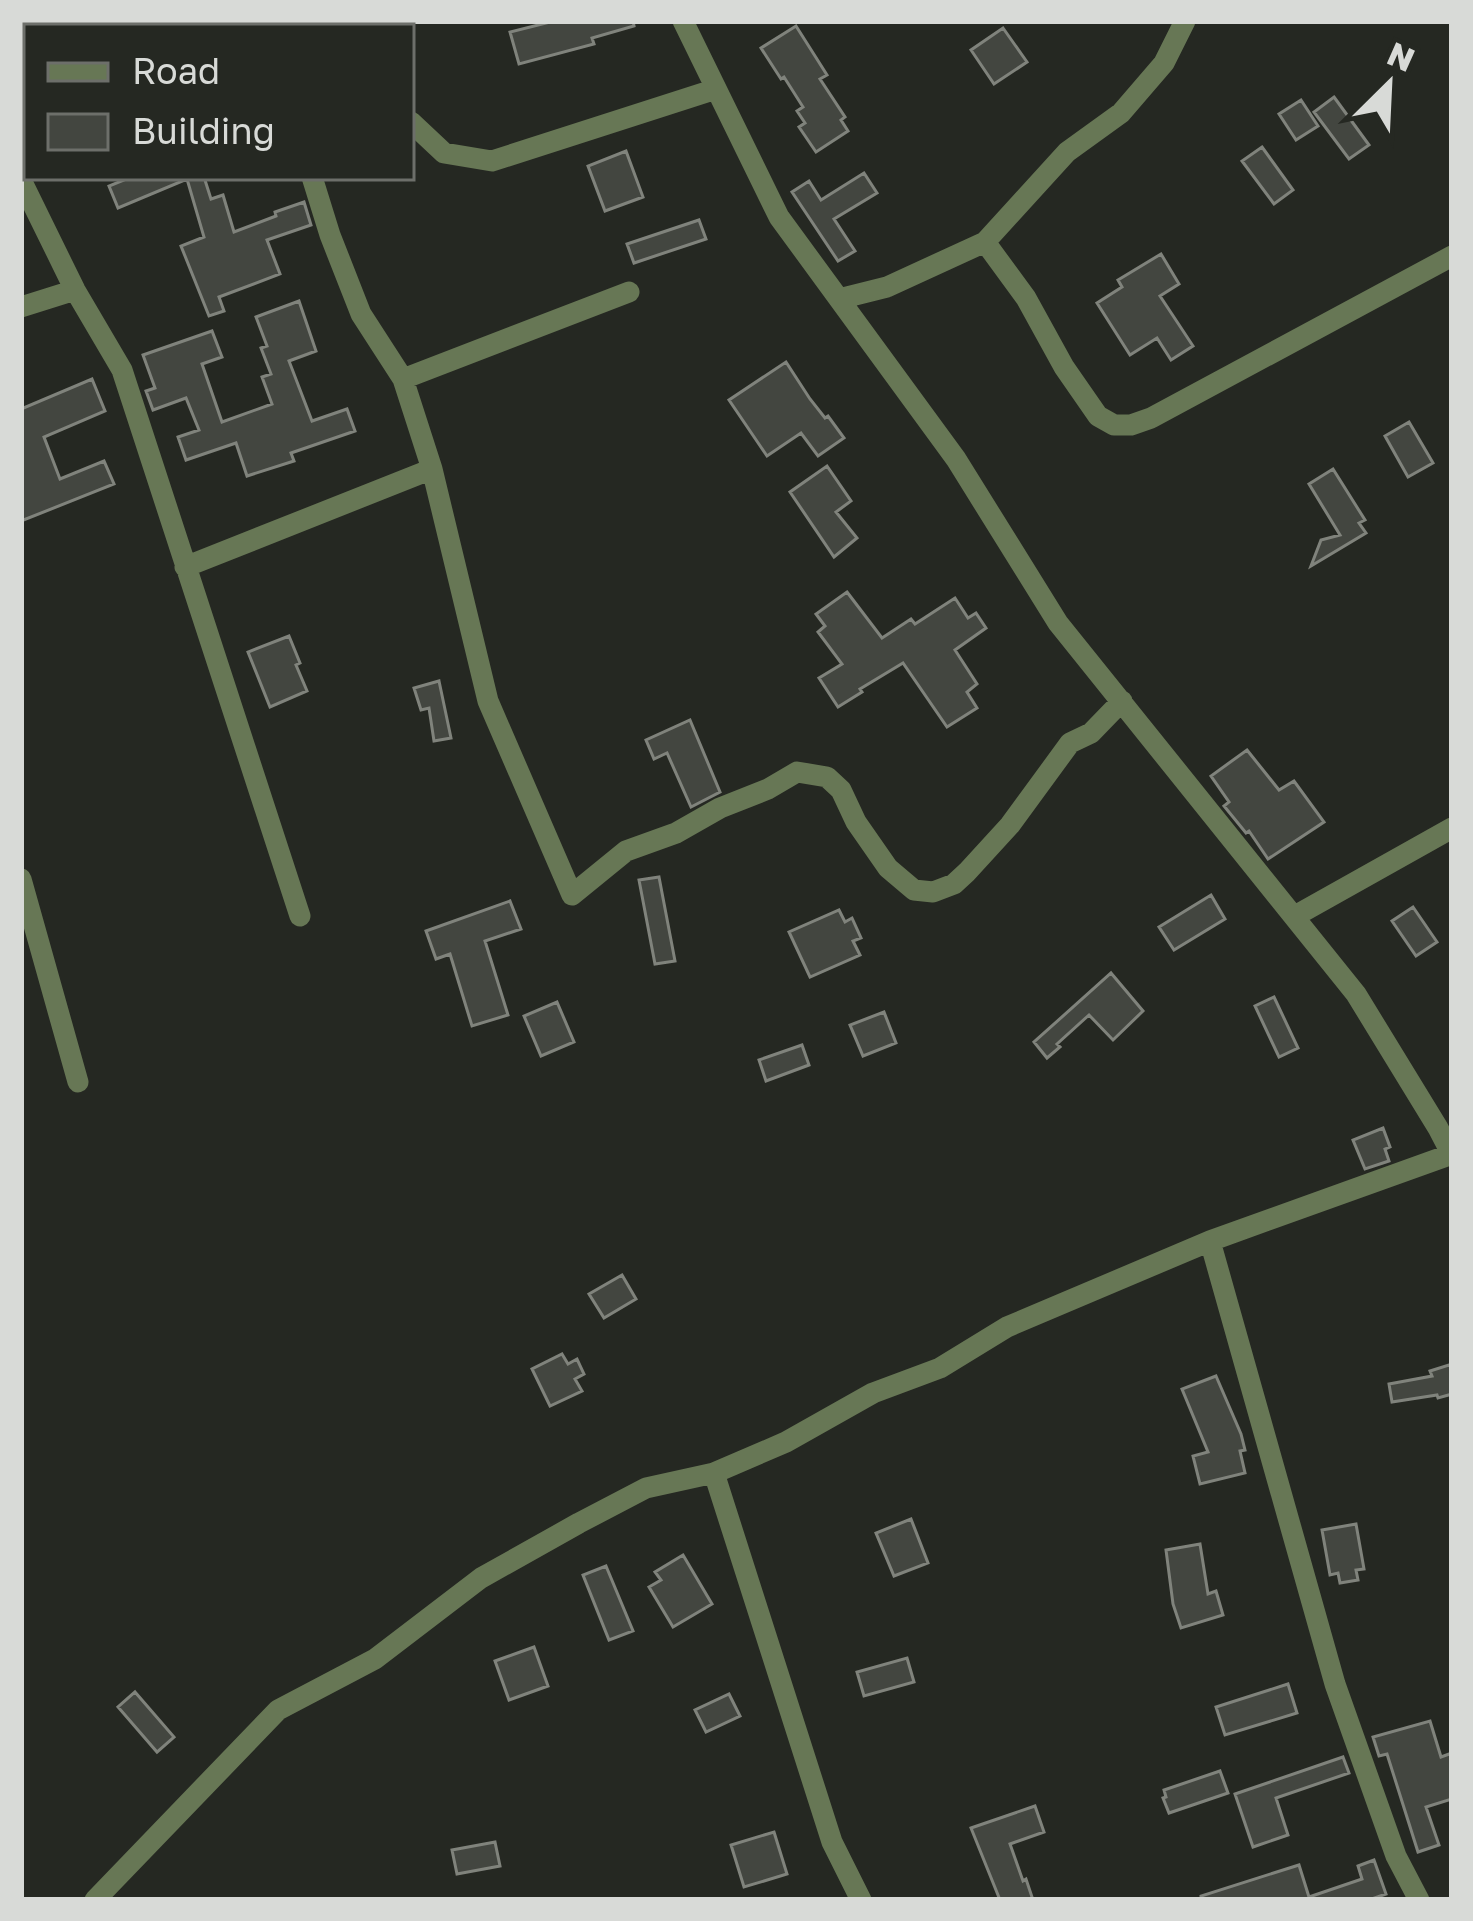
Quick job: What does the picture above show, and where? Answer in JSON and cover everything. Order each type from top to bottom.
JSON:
[{"type":"street","points":[[95,1900],[278,1710],[375,1659],[481,1578],[579,1523],[646,1488],[714,1474],[786,1442],[873,1394],[940,1368],[1007,1327],[1210,1241],[1452,1155],[1445,1124],[1356,994],[1058,623],[956,459],[778,217],[683,21]]},
{"type":"street","points":[[839,299],[887,287],[985,242],[1067,152],[1121,113],[1164,63],[1185,21]]},
{"type":"street","points":[[414,125],[444,153],[492,161],[716,89]]},
{"type":"street","points":[[21,180],[122,370],[300,916]]},
{"type":"street","points":[[313,180],[361,314],[403,379],[432,469],[488,701],[572,895],[626,851],[676,833],[796,772],[827,776],[841,790],[856,822],[888,868],[914,890],[933,892],[954,884],[967,872],[1010,825],[1070,742],[1091,733],[1122,701]]},
{"type":"street","points":[[985,242],[1026,298],[1098,416],[1114,425],[1151,418],[1452,256]]},
{"type":"street","points":[[21,308],[76,290]]},
{"type":"street","points":[[403,379],[629,292]]},
{"type":"street","points":[[185,567],[432,469]]},
{"type":"street","points":[[1295,916],[1452,828]]},
{"type":"street","points":[[21,878],[78,1082]]},
{"type":"street","points":[[1210,1241],[1335,1684],[1396,1856],[1419,1900]]},
{"type":"street","points":[[714,1474],[832,1842],[860,1900]]},
{"type":"building","points":[[554,21],[633,21],[634,26],[592,38],[594,44],[519,64],[510,32]]},
{"type":"building","points":[[796,26],[827,75],[820,79],[845,117],[841,120],[848,131],[816,152],[799,127],[805,123],[797,111],[803,107],[761,48]]},
{"type":"building","points":[[1003,28],[1027,62],[994,84],[971,50]]},
{"type":"building","points":[[1334,97],[1369,145],[1349,159],[1314,112]]},
{"type":"building","points":[[1301,100],[1318,126],[1296,140],[1279,114]]},
{"type":"building","points":[[1262,147],[1293,190],[1274,204],[1242,161]]},
{"type":"building","points":[[626,151],[643,197],[605,211],[588,166]]},
{"type":"building","points":[[864,173],[877,193],[834,219],[855,251],[838,261],[792,192],[809,181],[821,200]]},
{"type":"building","points":[[124,180],[185,180],[118,208],[109,186]]},
{"type":"building","points":[[187,180],[205,180],[211,199],[223,195],[234,232],[304,202],[311,225],[267,240],[280,274],[219,297],[224,311],[209,316],[181,246],[204,237]]},
{"type":"building","points":[[699,220],[706,239],[634,263],[627,244]]},
{"type":"building","points":[[1161,254],[1179,284],[1160,296],[1193,346],[1171,360],[1157,338],[1130,355],[1097,303],[1122,287],[1118,280]]},
{"type":"building","points":[[299,301],[316,351],[289,361],[312,421],[347,409],[355,431],[291,453],[294,461],[247,476],[236,443],[186,460],[178,437],[199,430],[186,398],[153,410],[146,391],[155,388],[143,355],[212,331],[222,357],[202,364],[222,422],[272,404],[262,377],[271,374],[261,348],[267,346],[256,317]]},
{"type":"building","points":[[786,362],[844,438],[818,456],[801,433],[767,456],[729,400]]},
{"type":"building","points":[[92,379],[105,411],[44,437],[60,479],[104,461],[114,484],[21,521],[21,409]]},
{"type":"building","points":[[1409,422],[1433,463],[1408,477],[1385,436]]},
{"type":"building","points":[[827,466],[851,501],[836,512],[857,538],[834,557],[790,492]]},
{"type":"building","points":[[1333,469],[1365,520],[1359,523],[1366,533],[1311,566],[1321,540],[1340,535],[1309,484]]},
{"type":"building","points":[[847,592],[882,638],[955,598],[968,618],[976,613],[986,628],[955,650],[977,684],[967,692],[977,708],[947,727],[903,663],[838,707],[819,678],[842,664],[818,632],[825,626],[816,614]]},
{"type":"building","points":[[289,636],[307,691],[270,707],[248,652]]},
{"type":"building","points":[[439,681],[451,738],[434,741],[429,708],[421,710],[414,688]]},
{"type":"building","points":[[690,720],[720,792],[691,807],[667,753],[654,759],[646,740]]},
{"type":"building","points":[[1247,750],[1279,790],[1294,781],[1324,822],[1268,859],[1224,806],[1229,802],[1211,776]]},
{"type":"building","points":[[659,877],[675,961],[655,964],[639,880]]},
{"type":"building","points":[[1211,895],[1225,919],[1174,950],[1159,927]]},
{"type":"building","points":[[510,901],[521,929],[485,941],[508,1015],[472,1026],[450,954],[436,959],[426,931]]},
{"type":"building","points":[[1413,907],[1437,942],[1416,956],[1392,921]]},
{"type":"building","points":[[839,910],[845,922],[852,918],[861,938],[853,941],[860,955],[810,977],[789,932]]},
{"type":"building","points":[[1111,973],[1143,1011],[1113,1040],[1089,1015],[1047,1058],[1034,1042]]},
{"type":"building","points":[[1274,997],[1298,1048],[1279,1057],[1255,1006]]},
{"type":"building","points":[[557,1002],[574,1042],[541,1056],[524,1016]]},
{"type":"building","points":[[884,1012],[896,1043],[863,1056],[850,1025]]},
{"type":"building","points":[[802,1045],[809,1065],[766,1081],[759,1060]]},
{"type":"building","points":[[1383,1128],[1389,1161],[1365,1169],[1353,1140]]},
{"type":"building","points":[[622,1275],[636,1299],[604,1318],[589,1294]]},
{"type":"building","points":[[562,1354],[568,1364],[577,1359],[584,1374],[575,1379],[582,1391],[550,1406],[532,1369]]},
{"type":"building","points":[[1452,1364],[1452,1394],[1392,1402],[1389,1384],[1432,1376],[1430,1371]]},
{"type":"building","points":[[1216,1376],[1241,1434],[1245,1473],[1200,1484],[1193,1456],[1208,1452],[1182,1389]]},
{"type":"building","points":[[911,1519],[928,1563],[894,1576],[876,1533]]},
{"type":"building","points":[[1356,1524],[1364,1569],[1356,1570],[1358,1580],[1340,1583],[1338,1573],[1330,1575],[1322,1530]]},
{"type":"building","points":[[1200,1544],[1208,1594],[1216,1591],[1223,1615],[1181,1628],[1166,1550]]},
{"type":"building","points":[[683,1555],[712,1604],[673,1627],[649,1587],[661,1580],[655,1572]]},
{"type":"building","points":[[606,1566],[633,1631],[609,1640],[583,1575]]},
{"type":"building","points":[[534,1647],[548,1686],[509,1700],[495,1661]]},
{"type":"building","points":[[907,1658],[914,1682],[864,1696],[857,1672]]},
{"type":"building","points":[[1288,1684],[1297,1713],[1225,1735],[1216,1707]]},
{"type":"building","points":[[135,1692],[174,1737],[157,1752],[118,1707]]},
{"type":"building","points":[[729,1694],[740,1716],[706,1732],[695,1710]]},
{"type":"building","points":[[1430,1721],[1441,1757],[1452,1753],[1452,1799],[1426,1807],[1439,1845],[1418,1852],[1387,1754],[1379,1756],[1373,1737]]},
{"type":"building","points":[[1343,1757],[1349,1773],[1276,1798],[1288,1835],[1253,1847],[1235,1794]]},
{"type":"building","points":[[1220,1771],[1228,1793],[1169,1813],[1164,1790]]},
{"type":"building","points":[[1035,1806],[1044,1832],[1010,1844],[1033,1900],[1000,1900],[971,1828]]},
{"type":"building","points":[[774,1832],[787,1874],[744,1887],[731,1845]]},
{"type":"building","points":[[495,1842],[500,1866],[457,1874],[452,1850]]},
{"type":"building","points":[[1374,1860],[1386,1894],[1369,1900],[1201,1900],[1201,1896],[1299,1865],[1309,1897],[1362,1879],[1358,1866]]}]
